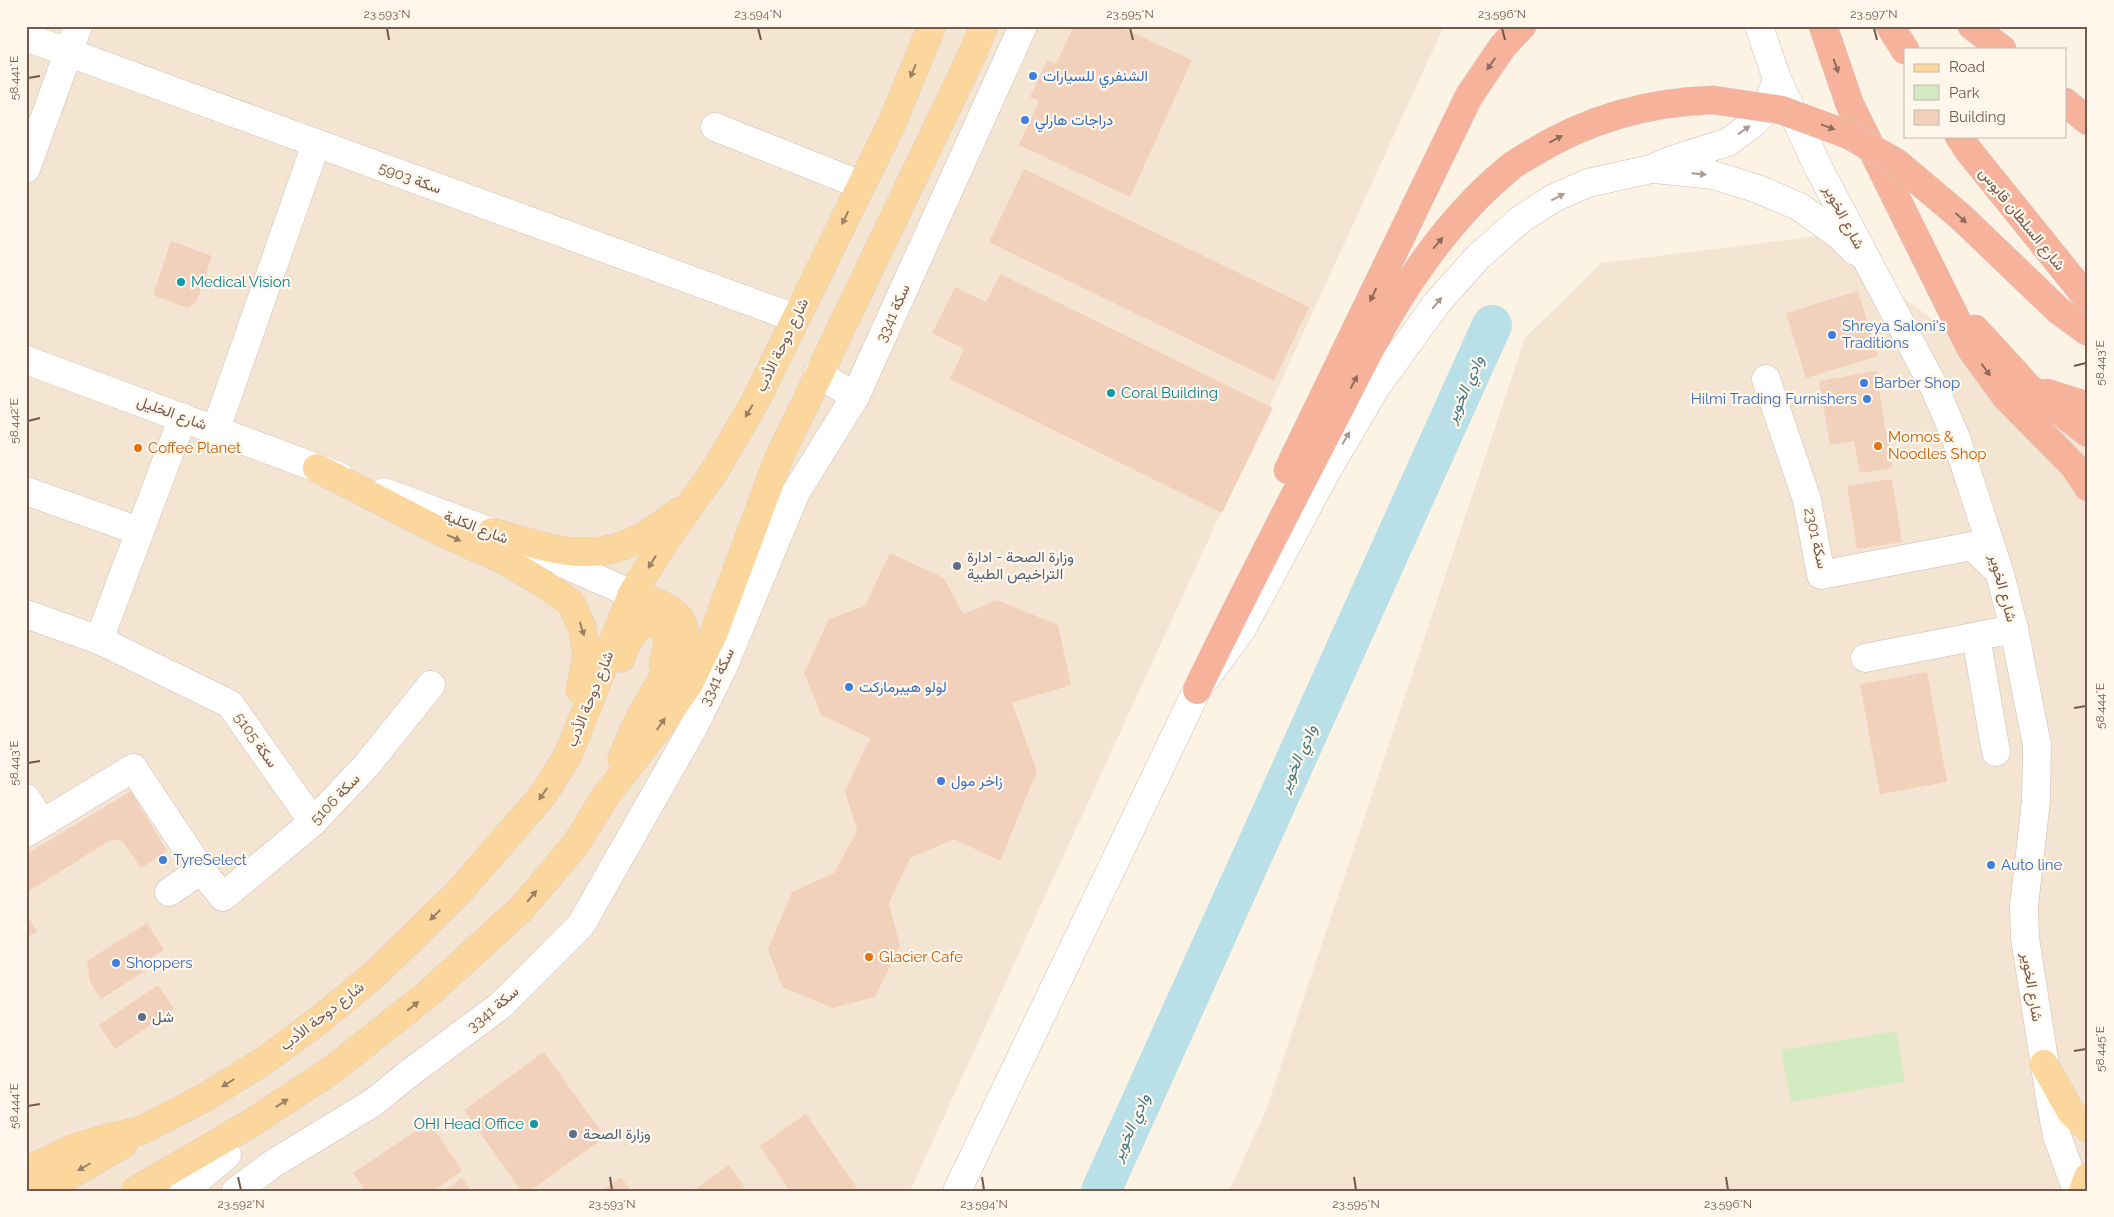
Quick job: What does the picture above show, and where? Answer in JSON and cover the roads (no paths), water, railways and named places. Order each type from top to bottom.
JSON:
[{"type":"highway","points":[[1197,690],[1221,618],[1252,545],[1469,96],[1503,46],[1522,26]]},
{"type":"highway","points":[[1823,26],[1850,105],[1971,349],[2006,397],[2074,466],[2088,487]]},
{"type":"highway","points":[[1972,26],[2001,48]]},
{"type":"highway","points":[[1891,27],[1904,48]]},
{"type":"highway","points":[[1197,690],[1248,583],[1393,309],[1430,252],[1476,200],[1508,169],[1556,138],[1603,118],[1645,107],[1680,101],[1713,100],[1781,110],[1849,135],[1897,163],[1961,217],[2058,310],[2088,332]]},
{"type":"highway","points":[[2066,103],[2088,121]]},
{"type":"highway","name":"شارع السلطان قابوس","points":[[1960,138],[1974,158],[2088,300]]},
{"type":"highway","points":[[1946,297],[2028,387],[2088,433]]},
{"type":"highway","points":[[2028,387],[2088,406]]},
{"type":"main road","name":"شارع دوحة الأدب","points":[[26,1171],[71,1149],[110,1137],[140,1131],[202,1099],[261,1063],[318,1021],[375,974],[458,893],[518,826],[543,794],[569,752],[632,594],[669,535],[714,472],[755,402],[892,123],[932,26]]},
{"type":"main road","points":[[135,1191],[248,1125],[332,1070],[444,980],[522,908],[576,844],[605,797],[689,684],[714,632],[778,460],[818,373],[971,57],[984,26]]},
{"type":"main road","points":[[317,468],[439,531],[504,560],[543,583],[571,603],[582,627],[587,655],[569,752]]},
{"type":"main road","points":[[492,532],[563,551],[587,553],[613,549],[640,538],[694,501]]},
{"type":"main road","points":[[605,797],[642,713],[681,644],[684,629],[678,616],[665,607],[632,594]]},
{"type":"main road","points":[[569,752],[595,719],[613,682],[623,652],[632,635],[641,625],[650,623],[659,626],[666,633],[667,644],[653,693]]},
{"type":"main road","points":[[2044,1064],[2071,1112],[2088,1128]]},
{"type":"main road","points":[[171,1191],[228,1155],[248,1125]]},
{"type":"main road","points":[[43,1191],[117,1148],[140,1131]]},
{"type":"main road","points":[[26,1150],[71,1149]]},
{"type":"main road","points":[[2083,1191],[2088,1177]]},
{"type":"street","points":[[26,169],[78,26]]},
{"type":"street","name":"سكة 3341","points":[[236,1191],[274,1163],[374,1102],[501,1005],[581,925],[694,726],[724,665],[796,492],[855,397],[1023,26]]},
{"type":"street","name":"شارع الخوير","points":[[1759,26],[1777,79],[1818,167],[1935,389],[1956,438],[2000,574],[2014,629],[2037,745],[2036,801],[2024,906],[2025,938],[2057,1136],[2077,1191]]},
{"type":"street","name":"سكة 5903","points":[[26,37],[795,318]]},
{"type":"street","points":[[957,1191],[1197,690],[1242,629],[1324,476],[1376,387],[1450,288],[1478,258],[1521,219],[1554,198],[1588,183],[1651,169],[1675,158],[1728,142],[1765,112],[1777,79]]},
{"type":"street","points":[[715,127],[861,185]]},
{"type":"street","points":[[216,429],[316,144]]},
{"type":"street","points":[[1651,169],[1713,175],[1758,189],[1800,207],[1841,237],[1869,265]]},
{"type":"street","name":"شارع الخليل","points":[[26,360],[317,468]]},
{"type":"street","points":[[818,373],[855,397]]},
{"type":"street","name":"سكة 2301","points":[[1766,379],[1808,500],[1821,575],[1972,546],[2000,574]]},
{"type":"street","points":[[99,640],[183,417]]},
{"type":"street","name":"شارع الكلية","points":[[317,468],[492,532],[632,594]]},
{"type":"street","points":[[26,491],[139,531]]},
{"type":"street","name":"سكة 5105","points":[[26,614],[99,640],[230,704],[313,822]]},
{"type":"street","points":[[1865,658],[2014,629]]},
{"type":"street","points":[[1976,637],[1996,752]]},
{"type":"street","name":"سكة 5106","points":[[201,870],[223,897],[313,822],[366,766],[431,685]]},
{"type":"street","points":[[26,798],[34,828],[133,768],[201,870],[169,892]]},
{"type":"street","points":[[184,1191],[228,1155]]},
{"type":"waterway","name":"وادي الخوير","points":[[1101,1191],[1492,325]]},
{"type":"place","name":"الشنفري للسيارات","points":[[1033,76]]},
{"type":"place","name":"دراجات هارلي","points":[[1025,120]]},
{"type":"place","name":"Medical Vision","points":[[181,282]]},
{"type":"place","name":"Shreya Saloni's Traditions","points":[[1832,335]]},
{"type":"place","name":"Barber Shop","points":[[1864,383]]},
{"type":"place","name":"Coral Building","points":[[1111,393]]},
{"type":"place","name":"Hilmi Trading Furnishers","points":[[1867,399]]},
{"type":"place","name":"Momos & Noodles Shop","points":[[1878,446]]},
{"type":"place","name":"Coffee Planet","points":[[138,448]]},
{"type":"place","name":"وزارة الصحة - ادارة التراخيص الطبية","points":[[957,566]]},
{"type":"place","name":"لولو هيبرماركت","points":[[849,687]]},
{"type":"place","name":"زاخر مول","points":[[941,781]]},
{"type":"place","name":"TyreSelect","points":[[163,860]]},
{"type":"place","name":"Auto line","points":[[1991,865]]},
{"type":"place","name":"Glacier Cafe","points":[[869,957]]},
{"type":"place","name":"Shoppers","points":[[116,963]]},
{"type":"place","name":"شل","points":[[142,1017]]},
{"type":"place","name":"OHI Head Office","points":[[534,1124]]},
{"type":"place","name":"وزارة الصحة","points":[[573,1134]]}]
